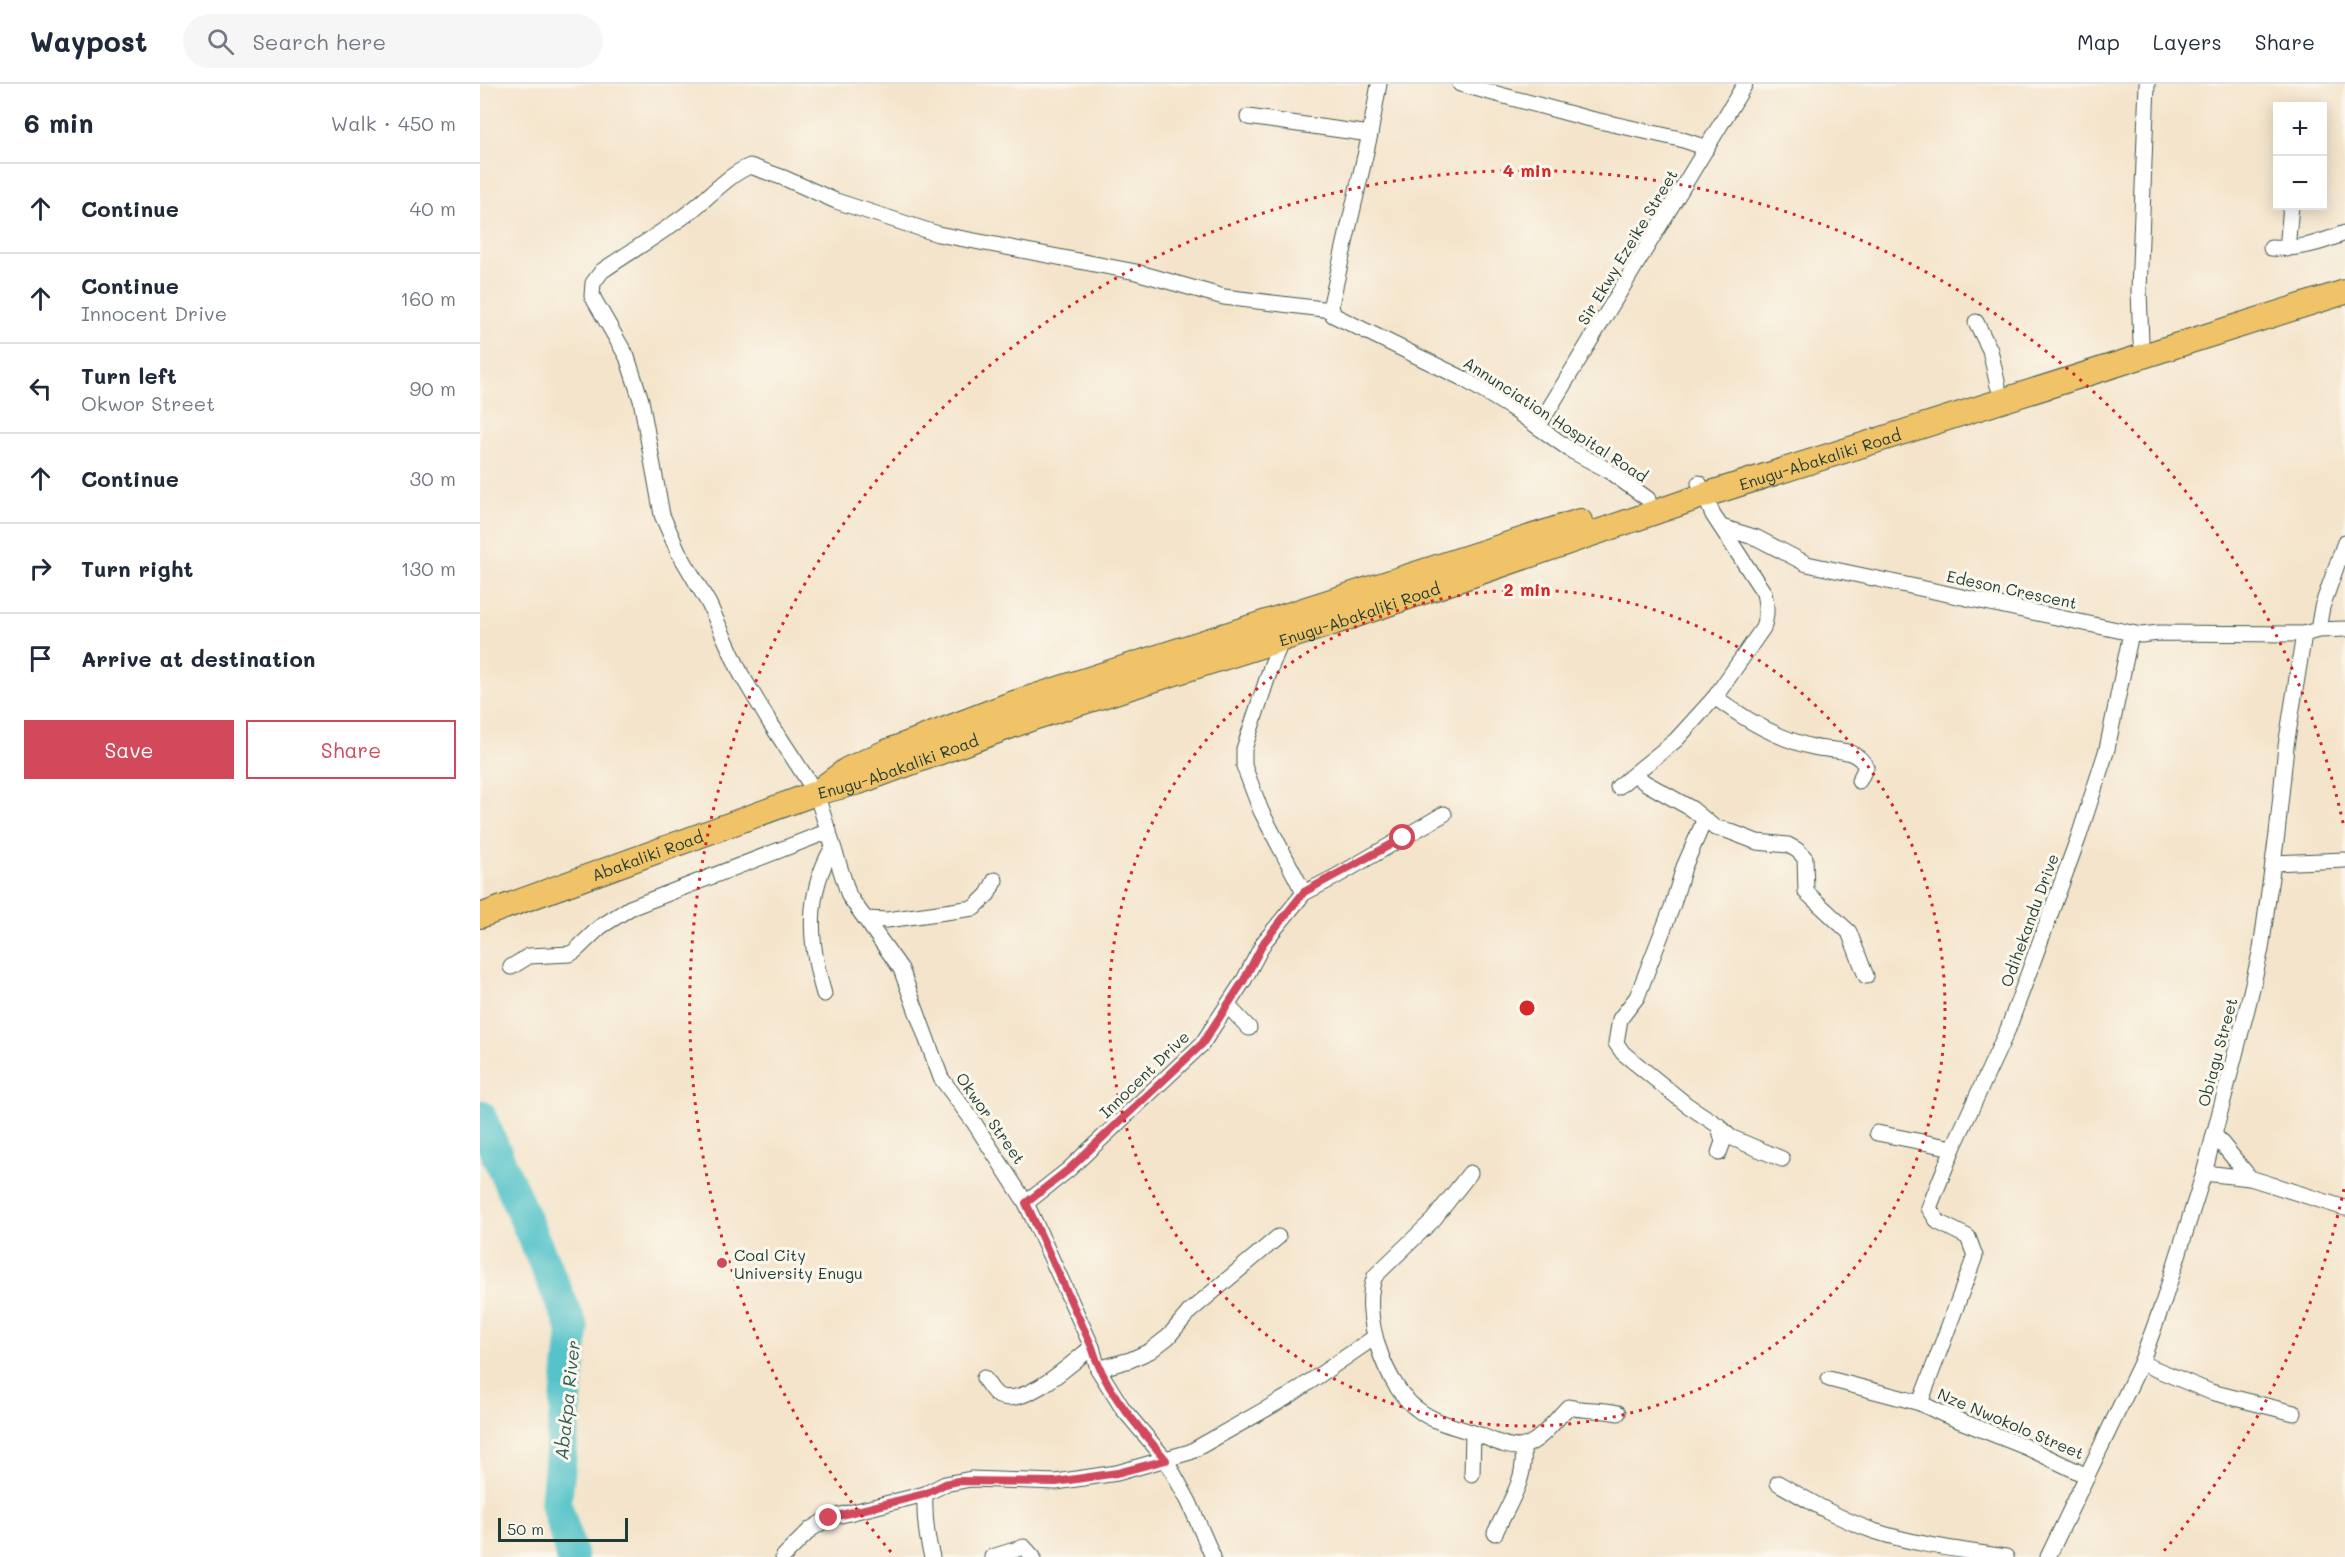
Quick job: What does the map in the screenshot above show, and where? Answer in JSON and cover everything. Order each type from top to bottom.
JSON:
[{"type":"highway","name":"Enugu-Abakaliki Road","points":[[816,792],[859,782],[1036,717],[1333,623],[1702,489],[1998,386],[2345,278]]},
{"type":"highway","name":"Enugu-Abakaliki Road","points":[[816,792],[848,768],[1011,704],[1648,499],[1702,489],[2345,292]]},
{"type":"highway","name":"Abakaliki Road","points":[[481,916],[816,792]]},
{"type":"street","points":[[1331,310],[1379,84]]},
{"type":"street","points":[[1460,84],[1586,118],[1680,139],[1707,148]]},
{"type":"street","name":"Sir Ekwy Ezeike Street","points":[[1538,427],[1745,84]]},
{"type":"street","points":[[2141,342],[2140,269],[2147,84]]},
{"type":"street","points":[[1248,117],[1370,134]]},
{"type":"street","name":"Okwor Street","points":[[1213,1557],[1189,1502],[1166,1460],[1123,1409],[1098,1369],[1092,1347],[1026,1203],[973,1121],[941,1078],[901,969],[849,896],[816,792],[741,674],[708,604],[678,551],[662,515],[640,400],[627,357],[592,296],[592,283],[602,271],[679,220],[712,195],[737,171],[750,166],[836,201],[938,234],[1136,272],[1224,297],[1331,310]]},
{"type":"street","points":[[2287,249],[2291,210]]},
{"type":"street","points":[[2271,248],[2287,249],[2317,245],[2345,233]]},
{"type":"street","name":"Annunciation Hospital Road","points":[[1331,310],[1345,323],[1462,378],[1572,451],[1606,469],[1648,499]]},
{"type":"street","points":[[1976,322],[1990,350],[1998,386]]},
{"type":"street","points":[[1618,787],[1676,740],[1715,696],[1763,628],[1767,607],[1764,593],[1713,515],[1702,489]]},
{"type":"street","name":"Edeson Crescent","points":[[1721,527],[1757,538],[1807,564],[2141,635],[2311,632],[2345,629]]},
{"type":"street","name":"Obiagu Street","points":[[2048,1557],[2140,1363],[2163,1303],[2204,1173],[2258,959],[2268,910],[2286,746],[2311,632],[2345,542]]},
{"type":"street","points":[[1291,614],[1244,749],[1244,766],[1261,811],[1304,892],[1335,877],[1444,814]]},
{"type":"street","name":"Odihekandu Drive","points":[[1920,1403],[1975,1256],[1968,1237],[1938,1222],[1929,1208],[1953,1148],[2007,1029],[2079,836],[2107,749],[2131,633]]},
{"type":"street","points":[[1715,696],[1766,731],[1812,747],[1852,752],[1861,758],[1866,767],[1859,781]]},
{"type":"street","points":[[1635,774],[1644,782],[1692,809],[1715,828],[1757,842],[1788,845],[1802,853],[1806,892],[1849,932],[1866,976]]},
{"type":"street","points":[[1704,821],[1684,867],[1672,907],[1637,997],[1620,1019],[1616,1043],[1623,1053],[1687,1105],[1719,1126],[1730,1137],[1782,1159]]},
{"type":"street","points":[[511,967],[529,956],[570,954],[600,927],[630,908],[829,831]]},
{"type":"street","points":[[824,994],[815,962],[812,918],[818,876],[833,847]]},
{"type":"street","points":[[2273,863],[2345,860]]},
{"type":"street","points":[[866,919],[887,920],[974,908],[988,894],[995,880]]},
{"type":"street","name":"Innocent Drive","points":[[1026,1203],[1068,1170],[1202,1044],[1228,1006],[1264,942],[1304,892]]},
{"type":"street","points":[[1228,1006],[1249,1028]]},
{"type":"street","points":[[1719,1126],[1723,1142],[1719,1153]]},
{"type":"street","points":[[1877,1133],[1953,1148]]},
{"type":"street","points":[[2214,1134],[2250,1178]]},
{"type":"street","points":[[1470,1173],[1433,1220],[1375,1276],[1370,1287],[1371,1318],[1375,1337],[1388,1371],[1410,1404],[1438,1423],[1502,1444],[1522,1447],[1535,1440],[1568,1407],[1582,1410],[1601,1409],[1618,1413]]},
{"type":"street","points":[[2204,1173],[2250,1178],[2345,1208]]},
{"type":"street","points":[[1098,1369],[1130,1360],[1150,1351],[1168,1337],[1190,1311],[1278,1238]]},
{"type":"street","points":[[783,1557],[811,1529],[829,1518],[925,1494],[945,1484],[958,1481],[1056,1482],[1117,1473],[1190,1452],[1289,1396],[1375,1337]]},
{"type":"street","points":[[984,1378],[997,1395],[1012,1399],[1047,1383],[1092,1347]]},
{"type":"street","points":[[2140,1363],[2211,1392],[2294,1413]]},
{"type":"street","name":"Nze Nwokolo Street","points":[[1828,1379],[1920,1403],[2026,1447],[2087,1476]]},
{"type":"street","points":[[1472,1474],[1473,1433]]},
{"type":"street","points":[[1495,1533],[1519,1483],[1525,1458],[1522,1447]]},
{"type":"street","points":[[1778,1483],[1836,1516],[1872,1531],[1907,1541],[2006,1557]]},
{"type":"street","points":[[925,1494],[925,1526],[932,1557]]},
{"type":"street","points":[[992,1557],[1024,1547],[1034,1557]]},
{"type":"waterway","name":"Abakpa River","points":[[480,1116],[573,1329],[556,1504],[572,1557]]},
{"type":"place","name":"Coal City University Enugu","points":[[722,1263]]},
{"type":"route","points":[[829,1518],[925,1494],[945,1484],[958,1481],[971,1479],[1056,1482],[1117,1473],[1166,1460],[1123,1409],[1098,1369],[1092,1347],[1026,1203],[1068,1170],[1202,1044],[1244,980],[1264,942],[1304,892],[1403,838]]}]
